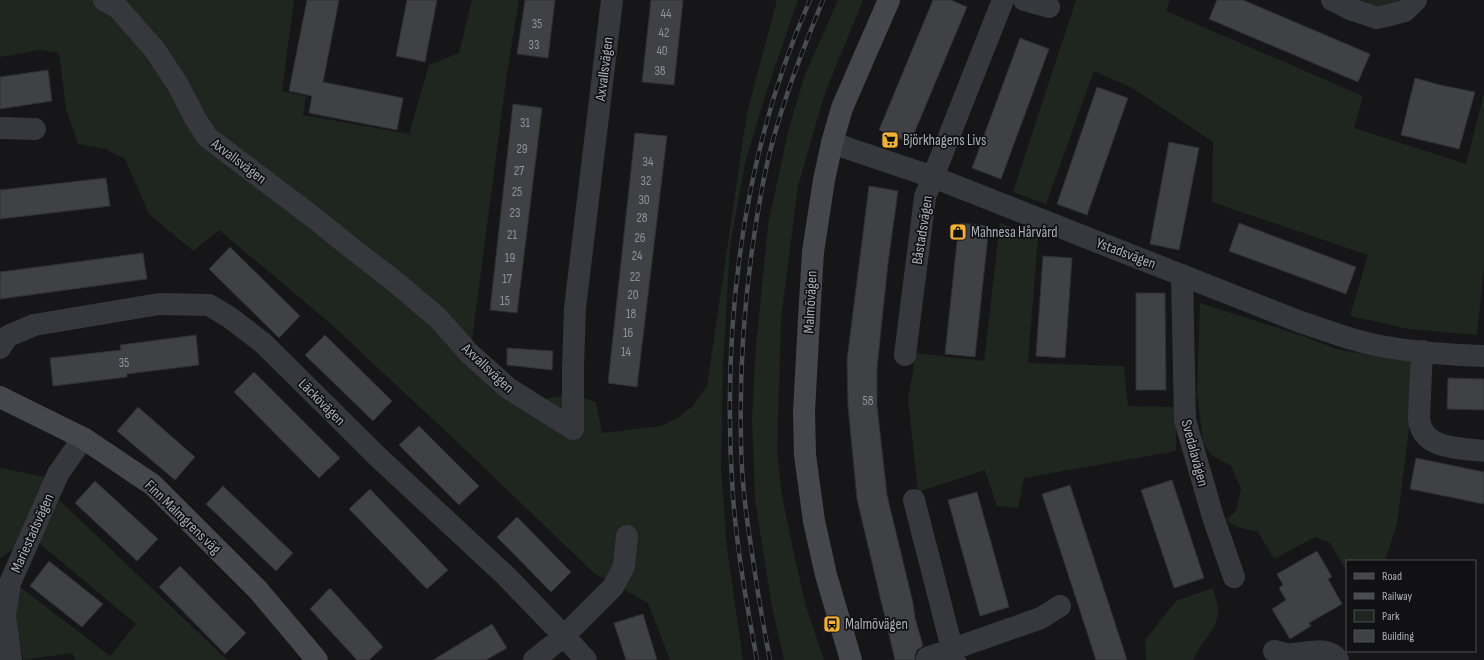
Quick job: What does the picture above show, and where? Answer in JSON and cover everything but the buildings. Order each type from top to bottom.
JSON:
[{"type":"street","name":"Axvallsvägen","points":[[104,0],[118,8],[155,50],[178,85],[207,137],[393,280],[438,318],[469,353],[508,388],[573,429],[572,366],[575,308],[612,0]]},
{"type":"street","name":"Malmövägen","points":[[851,660],[826,575],[814,522],[805,455],[804,412],[813,252],[824,180],[832,143],[842,108],[889,0]]},
{"type":"street","name":"Båstadsvägen","points":[[905,354],[925,197],[1004,0]]},
{"type":"street","points":[[1024,0],[1050,6]]},
{"type":"street","points":[[1332,0],[1350,9],[1377,18],[1404,11],[1416,0]]},
{"type":"street","points":[[0,128],[35,129]]},
{"type":"street","name":"Ystadsvägen","points":[[832,143],[933,177],[1298,321],[1356,340],[1380,346],[1422,352],[1464,356],[1484,356]]},
{"type":"street","name":"Svedalavägen","points":[[1182,275],[1184,420],[1213,517],[1234,577]]},
{"type":"street","name":"Läckövägen","points":[[0,348],[8,336],[34,325],[159,304],[209,305],[263,343],[378,457],[505,575],[586,660]]},
{"type":"street","points":[[1422,352],[1419,418],[1420,426],[1424,434],[1431,441],[1441,445],[1484,451]]},
{"type":"street","name":"Finn Malmgrens väg","points":[[0,397],[84,438],[153,486],[258,590],[317,660]]},
{"type":"street","name":"Mariestadsvägen","points":[[12,660],[5,616],[10,583],[58,474],[84,438]]},
{"type":"street","points":[[914,500],[954,655]]},
{"type":"street","points":[[534,660],[564,636],[613,587],[624,566],[627,536]]},
{"type":"street","points":[[927,658],[954,655],[1041,618],[1060,606]]},
{"type":"street","points":[[1274,650],[1287,654],[1324,651],[1336,657],[1338,660]]},
{"type":"green space","points":[[0,0],[294,0],[282,91],[306,96],[303,115],[409,134],[429,65],[459,53],[472,0],[519,0],[507,73],[471,348],[516,386],[545,399],[572,394],[596,402],[602,433],[661,426],[679,417],[693,406],[707,386],[747,113],[777,0],[798,0],[766,93],[745,163],[730,246],[723,366],[721,467],[727,548],[743,660],[670,660],[648,603],[594,573],[330,323],[219,230],[193,251],[149,214],[125,159],[105,149],[78,144],[66,109],[59,53],[40,50],[0,57]]},
{"type":"green space","points":[[838,0],[863,0],[825,93],[798,186],[781,319],[777,452],[782,496],[796,563],[806,606],[824,660],[784,660],[772,607],[755,500],[752,417],[756,346],[768,225],[788,132],[804,77]]},
{"type":"green space","points":[[1076,0],[1170,0],[1166,11],[1363,96],[1354,128],[1466,164],[1484,93],[1484,267],[1477,335],[1409,329],[1350,316],[1368,255],[1212,202],[1213,142],[1134,89],[1094,71],[1046,204],[1013,192]]},
{"type":"green space","points":[[1352,0],[1399,0],[1397,3],[1378,11]]},
{"type":"green space","points":[[1000,223],[1038,237],[1028,363],[1124,366],[1128,406],[1176,407],[1176,451],[1024,478],[1018,508],[997,506],[985,470],[918,492],[908,400],[916,353],[984,361]]},
{"type":"green space","points":[[1200,303],[1306,337],[1337,349],[1368,355],[1410,359],[1412,375],[1410,421],[1397,524],[1385,560],[1346,560],[1346,570],[1330,543],[1315,537],[1274,559],[1258,532],[1237,527],[1226,520],[1236,511],[1241,489],[1231,466],[1211,455],[1203,442],[1197,393]]},
{"type":"green space","points":[[0,468],[45,477],[21,544],[0,558]]},
{"type":"green space","points":[[57,498],[227,660],[76,660],[72,653],[23,660],[16,618],[19,586],[110,656],[136,624],[38,542]]},
{"type":"green space","points":[[1213,588],[1218,607],[1218,615],[1213,628],[1193,660],[1146,660],[1145,640],[1176,601]]},
{"type":"railway","points":[[757,660],[746,599],[733,496],[730,433],[730,370],[734,306],[742,243],[753,181],[768,119],[787,59],[810,0]]},
{"type":"railway","points":[[770,660],[760,607],[744,496],[741,453],[741,375],[745,310],[757,215],[768,159],[788,90],[823,0]]},
{"type":"place","name":"Björkhagens Livs","points":[[890,140]]},
{"type":"place","name":"Mahnesa Hårvård","points":[[958,232]]},
{"type":"place","name":"Malmövägen","points":[[832,624]]}]
